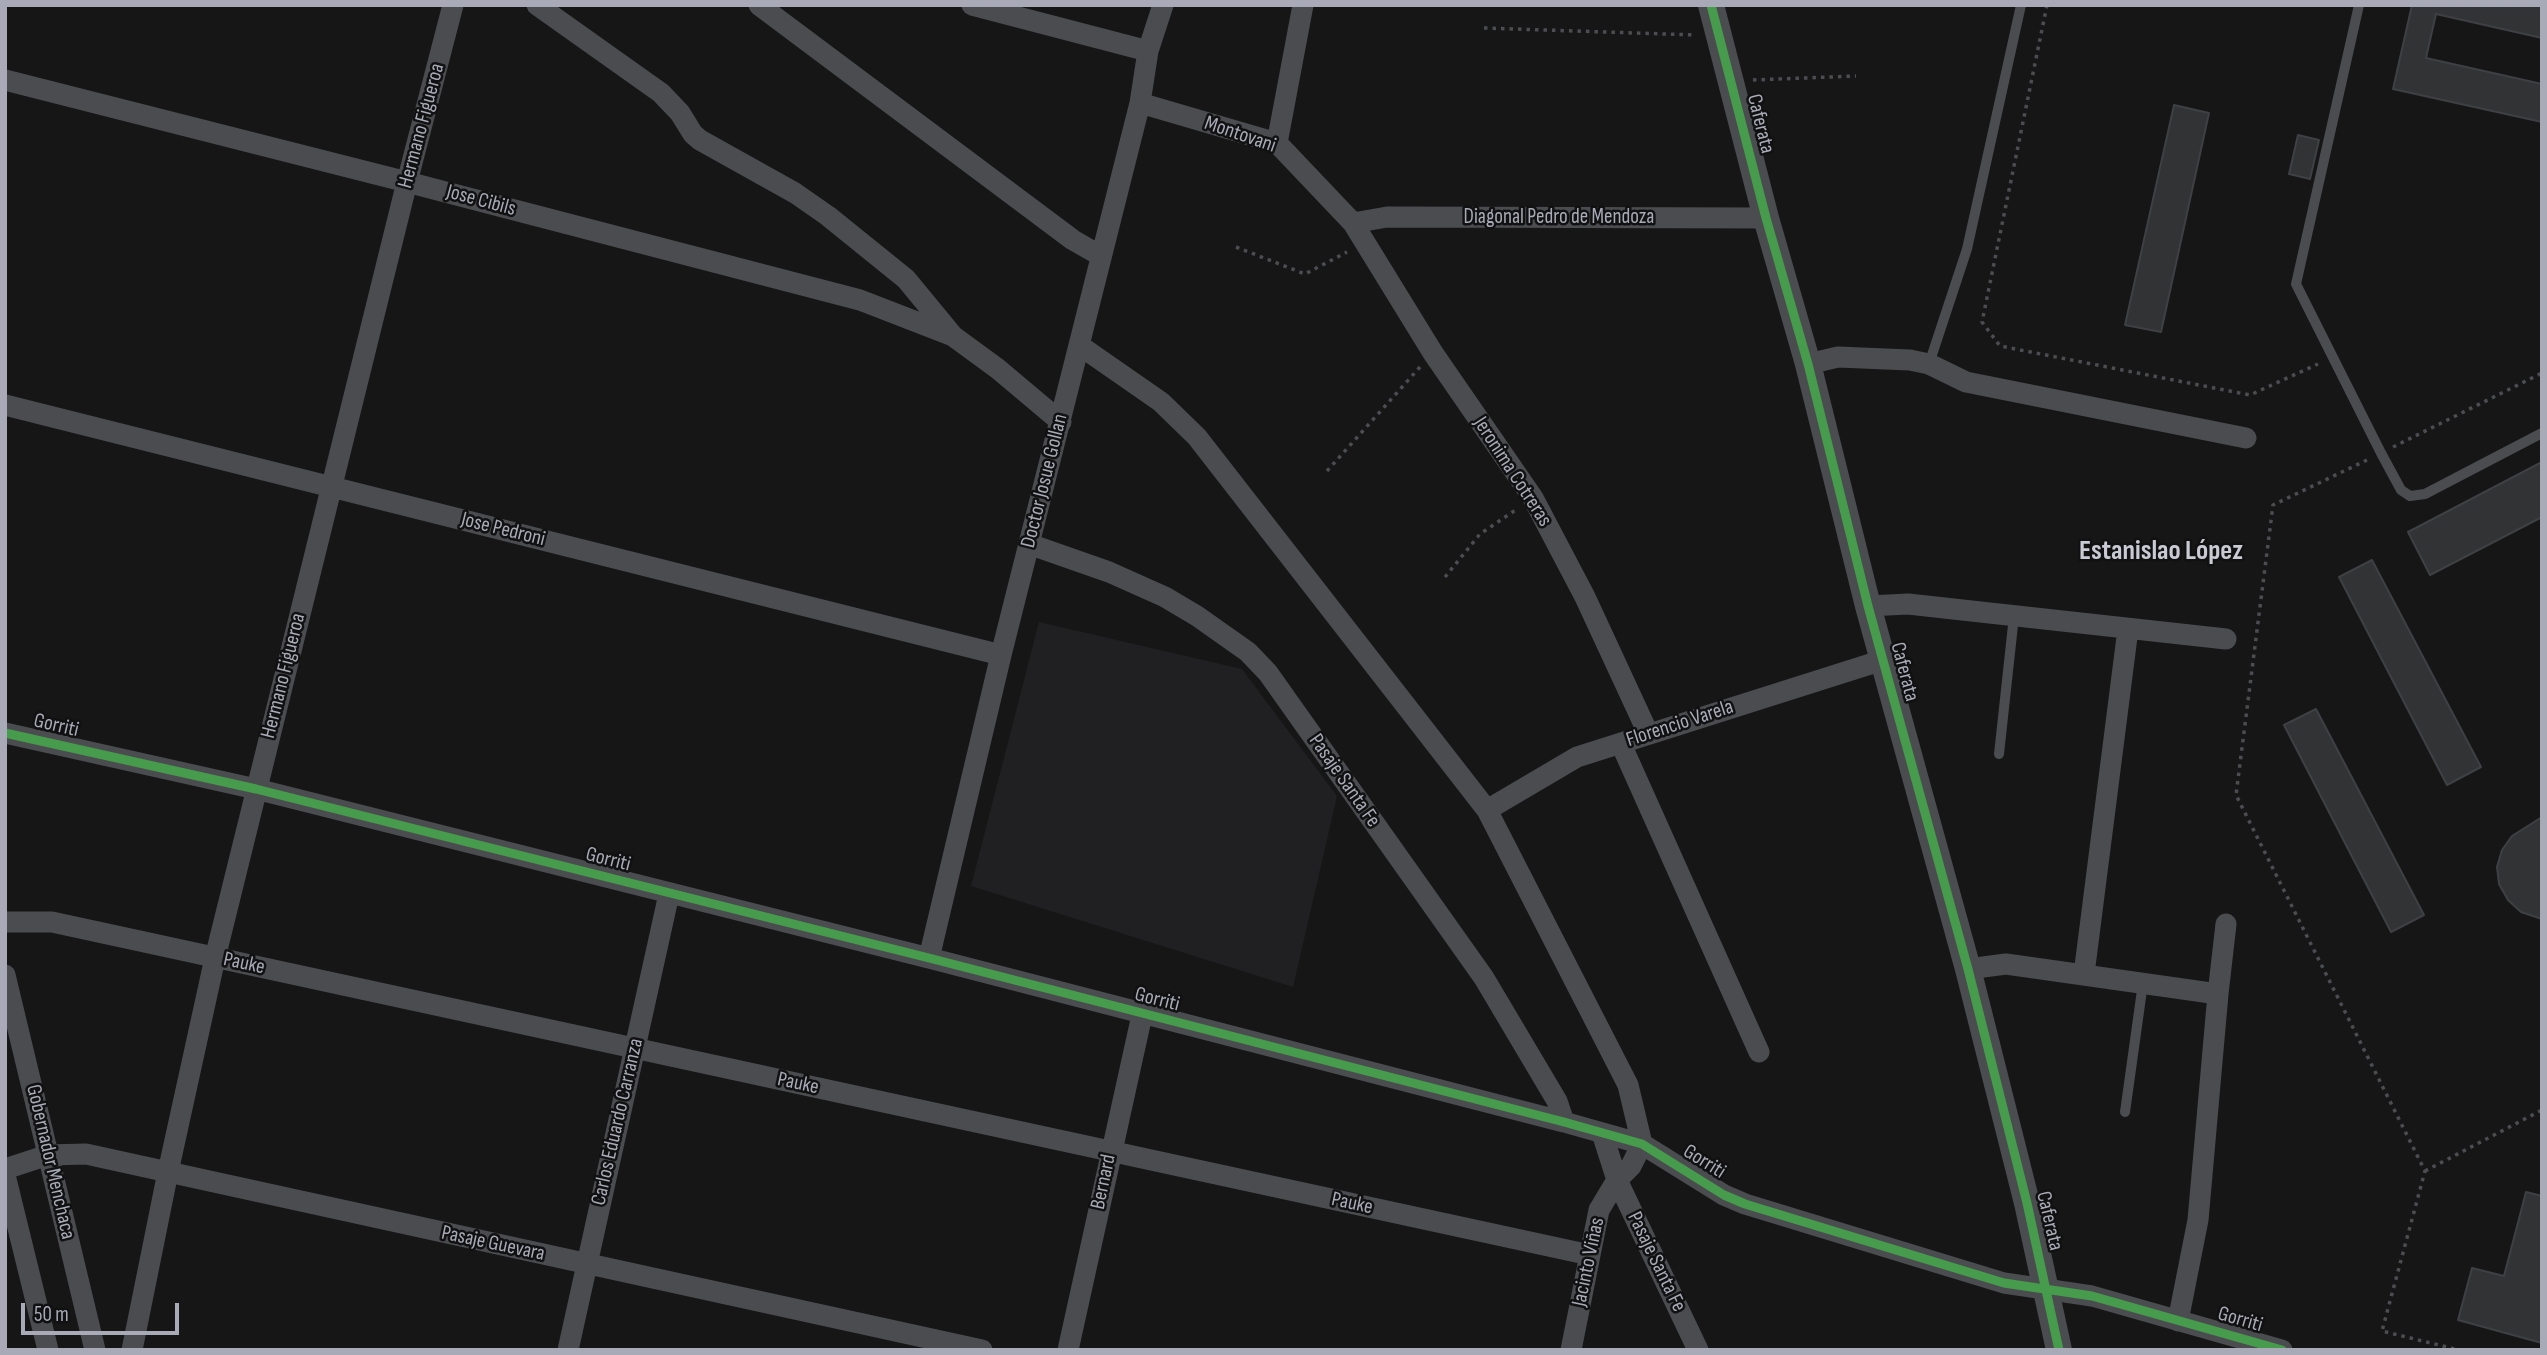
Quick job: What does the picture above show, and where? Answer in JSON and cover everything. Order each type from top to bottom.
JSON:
[{"type":"street","name":"Hermano Figueroa","points":[[132,1350],[167,1172],[215,958],[453,5]]},
{"type":"street","points":[[537,5],[661,93],[680,113],[692,134],[700,140],[795,193],[828,216],[906,279],[953,336],[998,369],[1061,422]]},
{"type":"street","points":[[759,5],[1073,240],[1101,256]]},
{"type":"street","points":[[972,5],[1148,51]]},
{"type":"street","name":"Doctor Josue Gollan","points":[[929,958],[1001,655],[1140,103],[1148,51],[1163,5]]},
{"type":"street","points":[[1276,143],[1303,5]]},
{"type":"street","name":"Caferata","points":[[1711,5],[1766,218],[1808,364],[1868,606],[1968,969],[2059,1350]]},
{"type":"street","name":"Jose Cibils","points":[[5,80],[860,300],[953,336]]},
{"type":"street","name":"Montovani","points":[[1140,103],[1276,143],[1353,223]]},
{"type":"street","name":"Diagonal Pedro de Mendoza","points":[[1353,223],[1387,217],[1766,218]]},
{"type":"street","name":"Jeronima Cotreras","points":[[1353,223],[1433,353],[1533,498],[1585,597],[1647,733]]},
{"type":"street","points":[[1079,345],[1161,402],[1196,437],[1488,810],[1628,1084],[1642,1144]]},
{"type":"street","points":[[1808,364],[1838,357],[1910,360],[1928,364],[1966,382],[2246,438]]},
{"type":"street","name":"Jose Pedroni","points":[[5,405],[1001,655]]},
{"type":"street","name":"Pasaje Santa Fe","points":[[1029,544],[1109,572],[1165,597],[1248,652],[1268,673],[1484,978],[1557,1101],[1564,1122]]},
{"type":"street","points":[[1868,606],[1908,604],[2226,639]]},
{"type":"street","points":[[2084,974],[2128,629]]},
{"type":"street","name":"Florencio Varela","points":[[1488,810],[1577,757],[1883,660]]},
{"type":"street","name":"Gorriti","points":[[5,733],[256,789],[929,958],[1564,1122],[1642,1144],[1724,1195],[1745,1204],[2004,1283],[2092,1296],[2283,1350]]},
{"type":"street","points":[[1621,744],[1759,1052]]},
{"type":"street","name":"Carlos Eduardo Carranza","points":[[568,1350],[669,894]]},
{"type":"street","name":"Pauke","points":[[5,922],[52,922],[1590,1255]]},
{"type":"street","points":[[2178,1321],[2198,1220],[2226,923]]},
{"type":"street","points":[[1968,969],[2006,964],[2218,994]]},
{"type":"street","name":"Gobernador Menchaca","points":[[5,975],[95,1350]]},
{"type":"street","name":"Bernard","points":[[1068,1350],[1142,1014]]},
{"type":"street","name":"Pasaje Santa Fe","points":[[1602,1133],[1617,1180],[1698,1350]]},
{"type":"street","name":"Jacinto Viñas","points":[[1572,1350],[1599,1210],[1617,1180],[1631,1166],[1642,1144]]},
{"type":"street","name":"Pasaje Guevara","points":[[5,1169],[48,1155],[86,1153],[982,1350]]},
{"type":"street","points":[[5,1175],[48,1350]]},
{"type":"lane","points":[[1928,364],[1967,249],[2021,5]]},
{"type":"lane","points":[[2359,5],[2296,284],[2381,453],[2401,490],[2410,496],[2425,494],[2542,433]]},
{"type":"lane","points":[[1999,754],[2014,616]]},
{"type":"lane","points":[[2125,1112],[2143,983]]},
{"type":"path","points":[[2047,5],[1982,322],[2000,346],[2250,395],[2333,358]]},
{"type":"path","points":[[1485,28],[1719,36]]},
{"type":"path","points":[[1731,81],[1856,76]]},
{"type":"path","points":[[1236,247],[1305,274],[1364,242]]},
{"type":"path","points":[[1328,471],[1433,353]]},
{"type":"path","points":[[2459,1350],[2382,1331],[2424,1171],[2236,795],[2273,505],[2542,373]]},
{"type":"path","points":[[1445,577],[1480,534],[1533,498]]},
{"type":"path","points":[[2424,1171],[2542,1111]]},
{"type":"shaded area","points":[[1039,622],[1242,669],[1337,796],[1293,987],[971,886]]},
{"type":"building","points":[[2412,5],[2542,5],[2542,38],[2436,14],[2426,58],[2542,84],[2542,122],[2393,89]]},
{"type":"building","points":[[2174,105],[2209,113],[2161,332],[2125,325]]},
{"type":"building","points":[[2298,135],[2319,140],[2310,179],[2289,174]]},
{"type":"building","points":[[2542,462],[2542,517],[2430,575],[2408,532]]},
{"type":"building","points":[[2372,560],[2481,767],[2447,785],[2339,577]]},
{"type":"building","points":[[2316,709],[2424,915],[2391,932],[2284,725]]},
{"type":"building","points":[[2542,817],[2542,919],[2521,912],[2508,900],[2499,884],[2497,867],[2502,850],[2512,836]]},
{"type":"building","points":[[2526,1192],[2542,1196],[2542,1343],[2458,1320],[2472,1268],[2504,1276]]},
{"type":"cycle path","points":[[1711,5],[1766,218],[1808,364],[1868,606],[1968,969],[2027,1203],[2059,1350]]},
{"type":"cycle path","points":[[5,733],[256,789],[929,958],[1564,1122],[1642,1144],[1724,1195],[1745,1204],[2004,1283],[2092,1296],[2282,1350]]},
{"type":"district","name":"Estanislao López","points":[[2161,552]]}]
